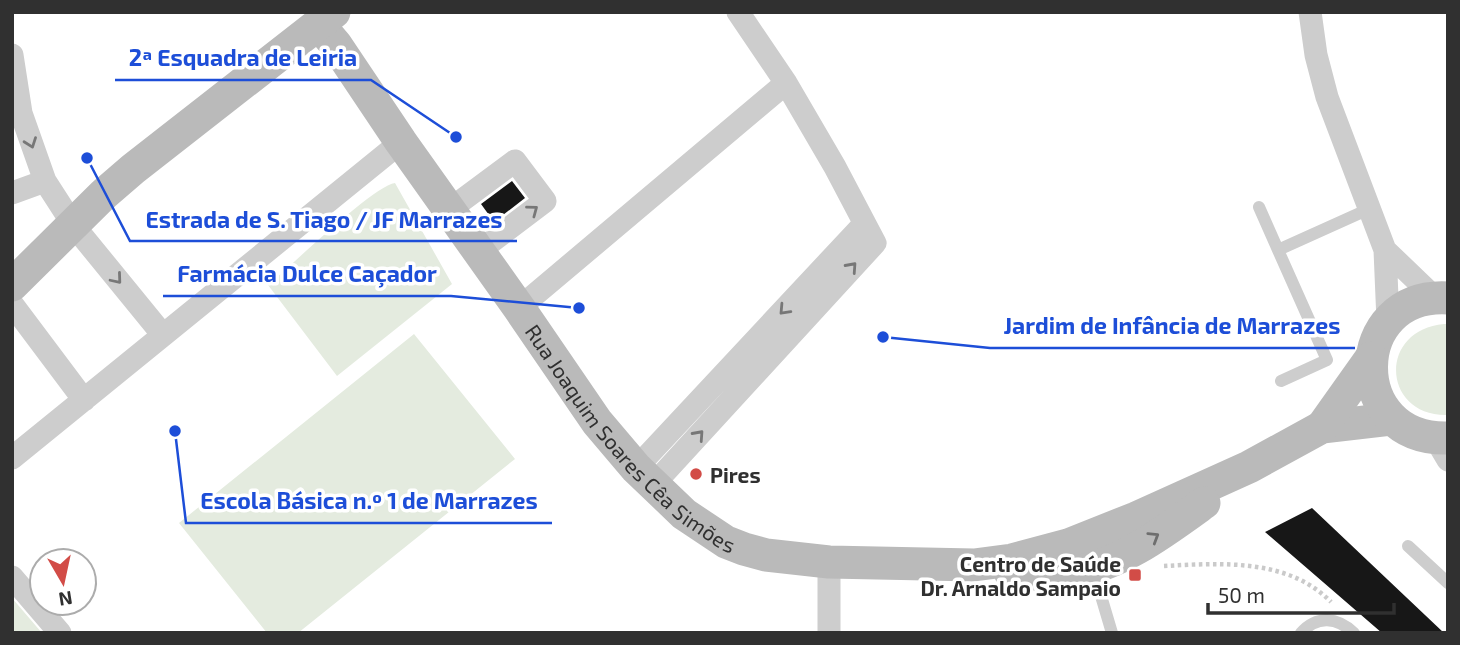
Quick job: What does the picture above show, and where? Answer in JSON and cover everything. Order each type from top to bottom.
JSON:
[{"type":"main road","name":"Rua Joaquim Soares Cêa Simões","points":[[327,19],[336,45],[597,422],[644,476],[684,514],[726,541],[766,555],[829,562],[975,565],[1006,572],[1041,575],[1071,573],[1092,552],[1322,427],[1391,419]]},
{"type":"main road","points":[[12,285],[133,169],[327,19]]},
{"type":"main road","points":[[1388,321],[1401,309],[1417,301],[1441,297]]},
{"type":"main road","name":"Rua Joaquim Soares Cêa Simões","points":[[1322,427],[1371,358],[1377,338],[1388,321]]},
{"type":"main road","points":[[1371,358],[1371,378],[1376,396],[1391,419],[1444,446]]},
{"type":"street","points":[[644,476],[874,243],[835,167],[786,83],[738,12]]},
{"type":"street","points":[[1310,12],[1316,55],[1327,97],[1385,250],[1388,321]]},
{"type":"street","points":[[12,55],[20,113],[45,181],[74,226],[163,335]]},
{"type":"street","points":[[519,308],[786,83]]},
{"type":"street","points":[[12,458],[401,142]]},
{"type":"street","points":[[449,210],[515,162],[545,201],[478,251]]},
{"type":"street","points":[[12,192],[45,181]]},
{"type":"street","points":[[1385,250],[1441,297]]},
{"type":"street","points":[[12,304],[84,400]]},
{"type":"street","points":[[829,562],[829,633]]},
{"type":"street","points":[[12,577],[60,633]]},
{"type":"lane","points":[[1259,207],[1327,360],[1281,381]]},
{"type":"lane","points":[[1278,250],[1369,209]]},
{"type":"lane","points":[[1408,546],[1448,583]]},
{"type":"lane","points":[[1092,552],[1112,633]]},
{"type":"lane","points":[[1301,633],[1312,623],[1322,620],[1334,620],[1349,629]]},
{"type":"path","points":[[1153,567],[1217,563],[1272,569],[1317,588],[1331,602],[1349,629]]},
{"type":"shaded area","points":[[395,183],[452,284],[337,376],[268,285],[351,212],[384,187]]},
{"type":"shaded area","points":[[1448,324],[1448,415],[1426,412],[1410,402],[1400,389],[1396,372],[1398,356],[1407,341],[1422,330]]},
{"type":"shaded area","points":[[414,334],[515,459],[298,633],[267,633],[179,523]]},
{"type":"shaded area","points":[[12,598],[42,633],[12,633]]},
{"type":"building","points":[[512,181],[525,198],[494,222],[481,204]]},
{"type":"building","points":[[1312,508],[1444,633],[1382,633],[1265,532]]},
{"type":"place","name":"2ª Esquadra de Leiria","points":[[456,137]]},
{"type":"place","name":"Estrada de S. Tiago / JF Marrazes","points":[[87,158]]},
{"type":"place","name":"Farmácia Dulce Caçador","points":[[579,308]]},
{"type":"place","name":"Jardim de Infância de Marrazes","points":[[883,337]]},
{"type":"place","name":"Escola Básica n.º 1 de Marrazes","points":[[175,431]]},
{"type":"place","name":"Pires","points":[[696,474]]},
{"type":"place","name":"Centro de Saúde Dr. Arnaldo Sampaio","points":[[1135,575]]}]
